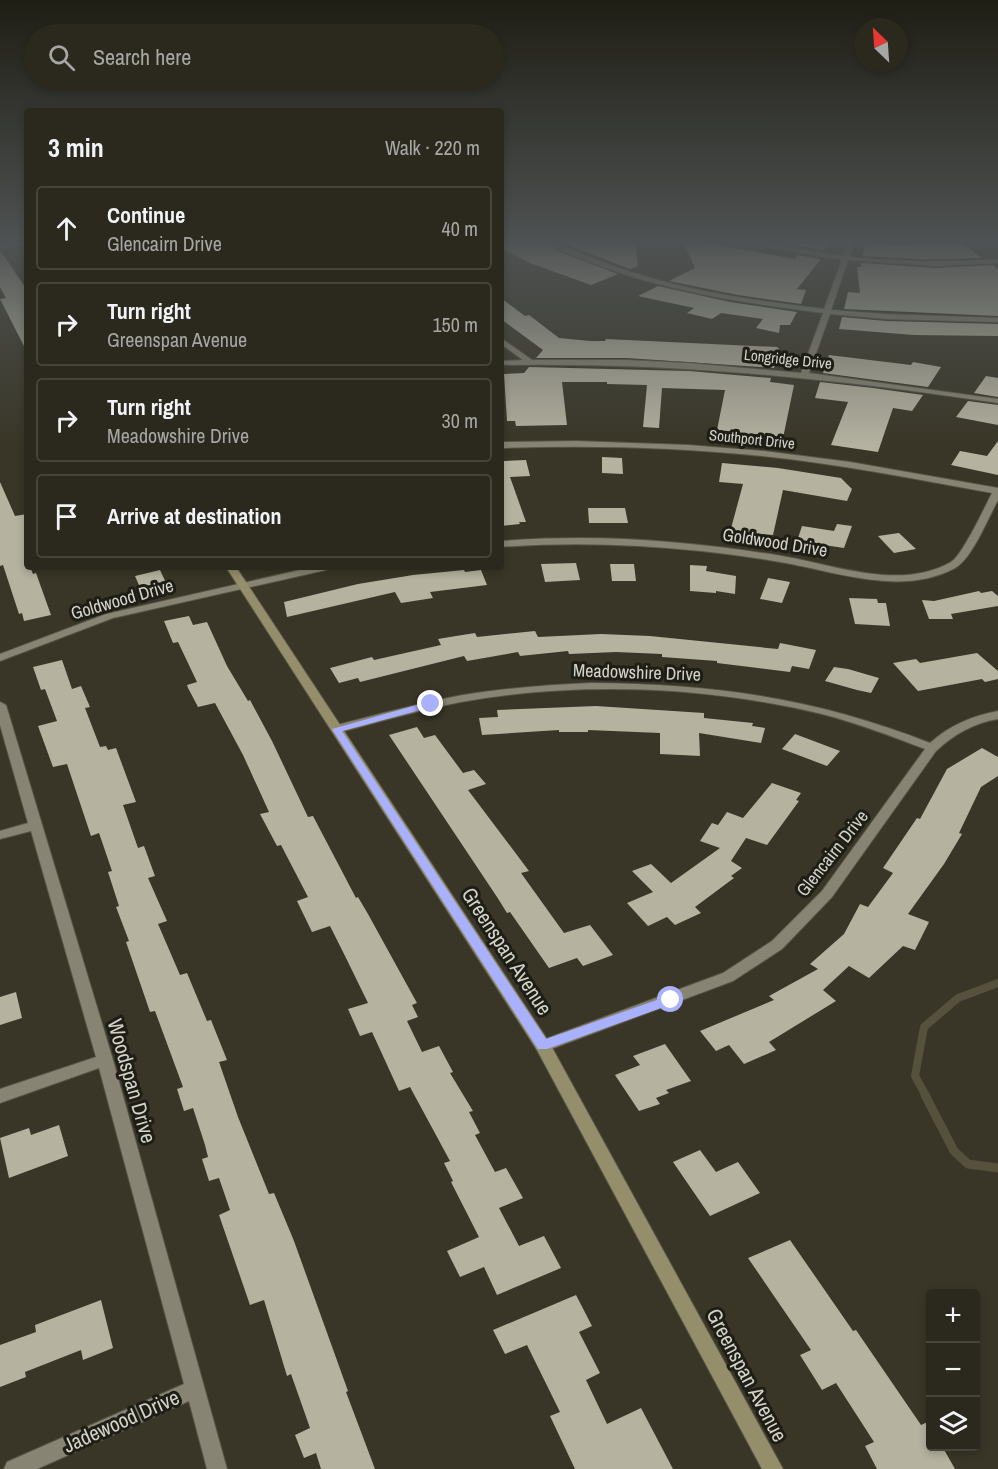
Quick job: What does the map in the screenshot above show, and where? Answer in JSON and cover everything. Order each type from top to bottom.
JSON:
[{"type":"street","points":[[826,310],[916,317],[998,320]]},
{"type":"street","points":[[805,373],[830,310]]},
{"type":"street","points":[[504,342],[530,362]]},
{"type":"street","name":"Longridge Drive","points":[[504,363],[664,363],[805,373],[998,401]]},
{"type":"street","name":"Southport Drive","points":[[504,445],[615,443],[741,451],[867,467],[998,491]]},
{"type":"street","name":"Goldwood Drive","points":[[504,544],[636,543],[726,550],[875,576],[919,576],[949,568],[960,561],[998,491]]},
{"type":"street","name":"Greenspan Avenue","points":[[233,570],[543,1046],[773,1469]]},
{"type":"street","name":"Goldwood Drive","points":[[0,658],[110,616],[312,570]]},
{"type":"street","name":"Meadowshire Drive","points":[[337,729],[431,704],[479,695],[574,686],[632,686],[686,689],[767,700],[874,725],[932,748]]},
{"type":"street","name":"Woodspan Drive","points":[[0,705],[105,1060],[217,1469]]},
{"type":"street","name":"Glencairn Drive","points":[[543,1046],[728,977],[777,945],[827,894],[932,748],[947,733],[957,728],[976,720],[998,715]]},
{"type":"street","points":[[0,835],[34,826]]},
{"type":"street","points":[[0,1096],[105,1060]]},
{"type":"street","name":"Jadewood Drive","points":[[14,1469],[194,1389]]},
{"type":"building","points":[[5,310],[24,310],[24,346]]},
{"type":"building","points":[[504,310],[516,310],[525,316],[529,315],[559,338],[777,347],[779,349],[774,368],[627,358],[536,358],[543,350],[504,321]]},
{"type":"building","points":[[692,310],[781,310],[797,312],[790,325],[780,325],[779,333],[756,328],[763,319],[721,313],[712,319],[687,313]]},
{"type":"building","points":[[856,310],[998,310],[998,316]]},
{"type":"building","points":[[842,317],[886,321],[998,324],[998,336],[914,335],[839,329]]},
{"type":"building","points":[[829,355],[911,365],[913,362],[941,367],[928,387],[823,373]]},
{"type":"building","points":[[529,367],[689,371],[771,378],[770,382],[794,385],[783,438],[717,430],[725,390],[662,388],[659,428],[643,427],[647,385],[607,384],[607,382],[562,382],[567,425],[516,426],[515,421],[507,421],[504,374],[524,373]]},
{"type":"building","points":[[986,376],[998,378],[998,397],[974,393]]},
{"type":"building","points":[[820,382],[923,395],[912,411],[893,408],[878,452],[831,445],[848,402],[815,398]]},
{"type":"building","points":[[968,401],[998,405],[998,425],[956,417]]},
{"type":"building","points":[[998,441],[998,475],[951,465],[960,451],[987,456]]},
{"type":"building","points":[[602,457],[622,458],[623,474],[602,473]]},
{"type":"building","points":[[526,460],[530,476],[510,477],[526,522],[519,522],[520,524],[504,526],[504,461]]},
{"type":"building","points":[[722,463],[778,468],[841,478],[852,489],[847,501],[783,490],[773,535],[730,532],[743,484],[719,482]]},
{"type":"building","points":[[0,482],[15,516],[24,514],[24,570],[36,573],[51,615],[24,621],[22,613],[19,614],[3,565],[0,566]]},
{"type":"building","points":[[588,508],[625,508],[628,523],[589,523]]},
{"type":"building","points":[[837,524],[852,526],[844,548],[797,541],[802,526],[834,531]]},
{"type":"building","points":[[899,533],[916,549],[894,553],[878,536]]},
{"type":"building","points":[[576,563],[580,580],[545,582],[541,564]]},
{"type":"building","points":[[610,564],[634,564],[636,581],[612,581]]},
{"type":"building","points":[[690,565],[707,566],[706,571],[736,576],[735,594],[690,591]]},
{"type":"building","points":[[160,570],[168,587],[142,592],[135,576]]},
{"type":"building","points":[[464,570],[465,572],[481,570],[487,585],[430,592],[433,598],[401,603],[395,592],[287,617],[284,602],[358,584]]},
{"type":"building","points":[[768,578],[790,582],[782,603],[760,599]]},
{"type":"building","points":[[979,591],[981,593],[992,591],[998,596],[998,606],[951,614],[953,619],[929,619],[922,600],[934,601]]},
{"type":"building","points":[[849,598],[877,599],[878,603],[886,603],[890,626],[855,624]]},
{"type":"building","points":[[189,616],[193,625],[207,622],[227,666],[248,701],[250,700],[272,741],[308,817],[313,816],[356,898],[358,897],[368,914],[417,1003],[412,1005],[418,1017],[407,1021],[422,1052],[439,1046],[453,1072],[450,1073],[473,1111],[469,1112],[480,1133],[475,1135],[495,1172],[506,1168],[523,1198],[499,1208],[519,1246],[544,1236],[561,1268],[497,1295],[484,1267],[460,1277],[447,1251],[479,1237],[451,1182],[453,1181],[444,1163],[450,1161],[410,1087],[399,1091],[372,1032],[360,1036],[348,1009],[368,1003],[347,960],[330,926],[312,932],[297,901],[308,897],[281,845],[277,846],[260,814],[269,812],[243,755],[215,703],[198,707],[188,688],[187,685],[197,682],[178,642],[173,643],[164,621]]},
{"type":"building","points":[[535,631],[538,637],[601,634],[650,636],[778,649],[780,643],[816,650],[809,669],[792,666],[790,672],[717,663],[717,661],[662,657],[662,654],[616,652],[569,654],[568,651],[520,656],[518,652],[467,661],[464,656],[360,682],[358,678],[339,683],[330,668],[372,657],[374,660],[441,645],[438,639],[475,633],[477,637]]},
{"type":"building","points":[[977,653],[998,671],[998,679],[985,682],[982,679],[918,691],[893,663],[916,659],[920,663]]},
{"type":"building","points":[[62,660],[72,689],[81,686],[90,707],[85,708],[100,747],[106,746],[108,750],[116,748],[136,802],[123,805],[138,848],[144,846],[155,876],[148,878],[167,921],[158,924],[180,975],[187,973],[207,1021],[211,1020],[227,1060],[219,1062],[238,1117],[269,1194],[274,1193],[294,1241],[375,1469],[321,1469],[316,1453],[304,1458],[295,1435],[310,1428],[291,1374],[287,1376],[264,1300],[250,1305],[219,1215],[230,1210],[219,1178],[209,1181],[202,1159],[208,1157],[193,1108],[184,1111],[177,1089],[183,1087],[155,1011],[150,1012],[126,942],[129,941],[116,907],[119,906],[108,872],[112,871],[99,833],[91,836],[67,764],[53,767],[38,726],[57,721],[45,689],[41,690],[33,667]]},
{"type":"building","points":[[834,667],[879,678],[871,693],[857,690],[825,681]]},
{"type":"building","points":[[596,706],[704,713],[704,718],[753,723],[752,726],[765,728],[761,743],[699,733],[700,756],[660,754],[660,733],[588,730],[588,732],[559,732],[559,730],[482,735],[479,718],[498,717],[497,710]]},
{"type":"building","points":[[417,727],[424,738],[435,735],[463,773],[474,770],[486,784],[468,790],[529,871],[521,873],[564,933],[590,925],[613,955],[583,966],[577,958],[549,968],[510,912],[507,913],[389,735]]},
{"type":"building","points":[[795,734],[840,751],[827,766],[782,749]]},
{"type":"building","points":[[982,748],[998,757],[998,776],[981,787],[959,833],[962,834],[944,864],[908,914],[929,922],[915,950],[903,946],[869,978],[849,966],[823,990],[836,1001],[769,1042],[776,1050],[744,1064],[729,1045],[716,1051],[700,1031],[774,1000],[769,996],[818,969],[810,964],[844,934],[860,904],[868,907],[893,873],[883,868],[917,818],[920,819],[947,769]]},
{"type":"building","points":[[772,783],[801,793],[796,800],[799,801],[767,845],[746,838],[731,861],[742,868],[731,876],[734,878],[695,907],[701,913],[675,925],[667,917],[648,926],[627,903],[653,892],[632,871],[651,864],[671,883],[720,848],[700,841],[712,823],[718,825],[727,812],[743,818]]},
{"type":"building","points":[[16,992],[22,1018],[0,1025],[0,997]]},
{"type":"building","points":[[665,1044],[691,1081],[666,1090],[669,1093],[656,1098],[660,1104],[639,1111],[615,1075],[640,1065],[633,1056]]},
{"type":"building","points":[[59,1125],[68,1156],[9,1178],[0,1138],[29,1128],[31,1135]]},
{"type":"building","points":[[700,1150],[716,1172],[738,1162],[760,1193],[710,1216],[673,1162]]},
{"type":"building","points":[[790,1240],[853,1331],[856,1330],[921,1425],[926,1423],[926,1451],[945,1451],[955,1469],[877,1469],[865,1446],[874,1442],[836,1383],[822,1390],[800,1355],[811,1350],[748,1258]]},
{"type":"building","points":[[576,1295],[592,1326],[579,1332],[600,1373],[586,1380],[607,1424],[641,1408],[673,1469],[575,1469],[550,1416],[560,1412],[527,1345],[505,1354],[493,1330]]},
{"type":"building","points":[[101,1300],[113,1348],[83,1360],[81,1350],[25,1372],[26,1377],[0,1387],[0,1345],[36,1332],[35,1325]]},
{"type":"waterway","points":[[926,1096],[915,1076],[924,1027],[958,998],[998,983]]},
{"type":"waterway","points":[[925,1095],[954,1151],[968,1164],[998,1168]]},
{"type":"route","points":[[431,704],[337,729],[543,1046],[671,1000]]}]
